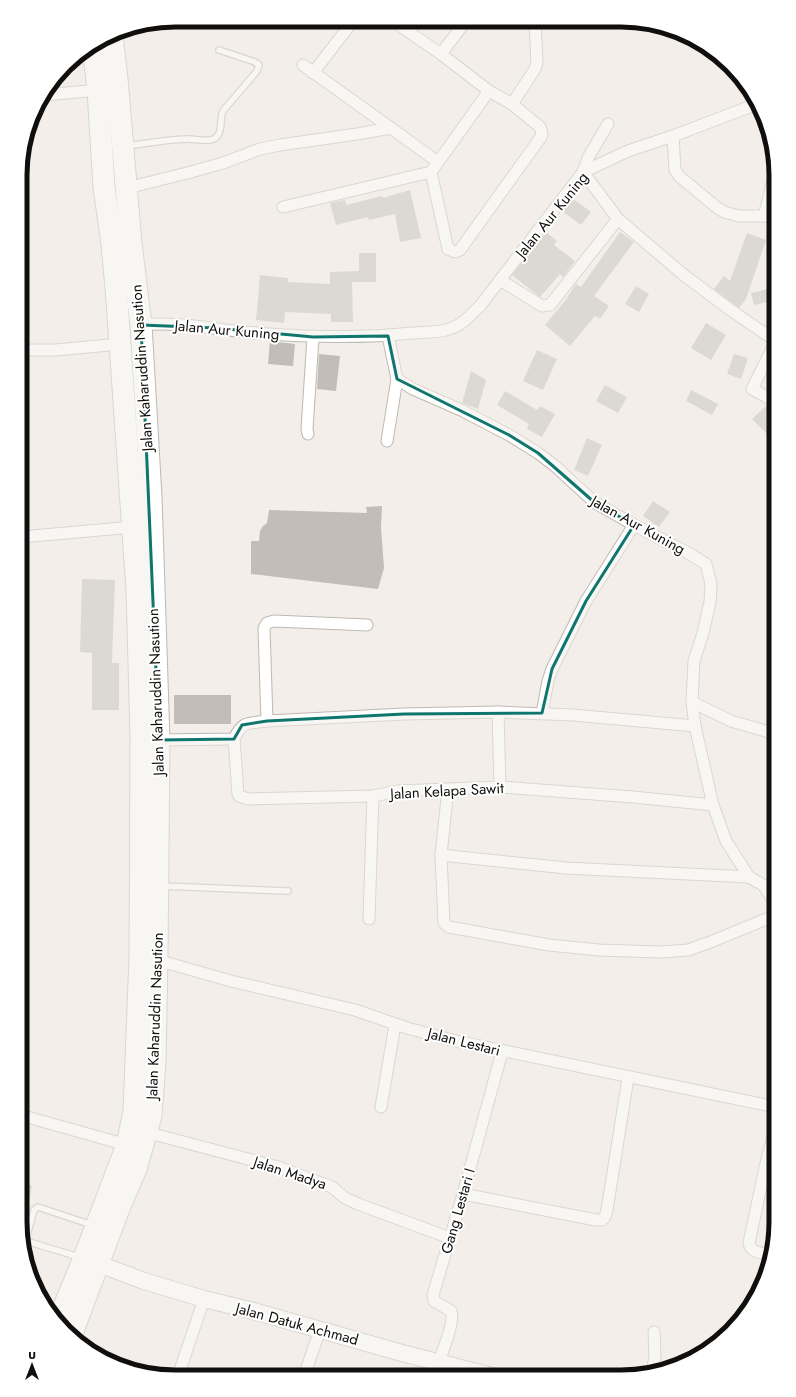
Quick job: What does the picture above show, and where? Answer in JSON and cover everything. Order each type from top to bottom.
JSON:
[{"type":"highway","name":"Jalan Kaharuddin Nasution","points":[[73,1329],[91,1261],[96,1226],[127,1145],[134,1111],[140,957],[141,738],[150,497],[141,325],[131,243],[113,41]]},
{"type":"highway","name":"Jalan Kaharuddin Nasution","points":[[61,1316],[120,1206],[136,1168],[147,1130],[152,1102],[158,960],[159,740],[133,528],[112,244],[104,187],[98,90],[94,52]]},
{"type":"street","points":[[313,73],[348,27]]},
{"type":"street","points":[[402,27],[441,54],[489,91],[512,104],[540,127],[542,133],[541,137],[460,250],[457,252],[448,248],[431,172]]},
{"type":"street","points":[[441,54],[461,27]]},
{"type":"street","points":[[512,104],[535,69],[537,63],[535,27]]},
{"type":"street","points":[[303,65],[438,162]]},
{"type":"street","points":[[51,94],[98,90]]},
{"type":"street","points":[[283,207],[431,172],[489,91]]},
{"type":"street","name":"Jalan Aur Kuning","points":[[141,325],[152,324],[209,327],[245,332],[313,337],[388,336],[449,330],[472,315],[583,172],[628,151],[673,136],[752,106]]},
{"type":"street","points":[[608,124],[589,156],[583,172],[618,219],[685,276],[769,336]]},
{"type":"street","points":[[127,188],[223,163],[274,146],[391,128]]},
{"type":"street","points":[[673,136],[675,170],[680,177],[724,212],[740,216],[769,216]]},
{"type":"street","points":[[764,216],[769,198]]},
{"type":"street","points":[[500,280],[542,306],[550,304],[618,219]]},
{"type":"street","points":[[387,441],[397,379],[388,336]]},
{"type":"street","points":[[308,434],[307,429],[313,337]]},
{"type":"street","points":[[27,350],[56,350],[120,344]]},
{"type":"street","points":[[769,355],[752,389],[769,398]]},
{"type":"street","name":"Jalan Aur Kuning","points":[[397,379],[413,390],[463,412],[509,435],[538,453],[555,466],[594,502],[706,564],[711,584],[710,602],[694,661],[692,702]]},
{"type":"street","points":[[542,713],[548,681],[552,669],[586,601],[634,525]]},
{"type":"street","points":[[27,537],[133,528]]},
{"type":"street","points":[[267,721],[264,628],[267,623],[274,621],[367,625]]},
{"type":"street","points":[[692,702],[695,726],[713,805],[726,842],[749,877]]},
{"type":"street","points":[[692,702],[731,721],[769,732]]},
{"type":"street","points":[[498,712],[500,787]]},
{"type":"street","points":[[159,740],[234,739],[242,725],[267,721],[404,714],[498,712],[542,713],[695,726]]},
{"type":"street","name":"Jalan Kelapa Sawit","points":[[234,739],[238,794],[242,798],[248,799],[373,796],[398,791],[500,787],[633,797],[713,805]]},
{"type":"street","points":[[448,789],[441,855],[443,916],[444,923],[446,925],[549,945],[607,950],[660,952],[688,950],[769,918]]},
{"type":"street","points":[[370,919],[373,796]]},
{"type":"street","points":[[441,855],[566,868],[749,877],[763,885],[769,894]]},
{"type":"street","name":"Jalan Lestari","points":[[158,960],[231,981],[355,1010],[396,1025],[502,1052],[769,1106]]},
{"type":"street","points":[[381,1107],[396,1025]]},
{"type":"street","name":"Gang Lestari I","points":[[439,1362],[451,1325],[452,1315],[451,1311],[434,1301],[433,1295],[463,1194],[502,1052]]},
{"type":"street","points":[[463,1194],[602,1220],[605,1217],[607,1210],[628,1078]]},
{"type":"street","points":[[27,1117],[127,1145]]},
{"type":"street","name":"Jalan Madya","points":[[147,1130],[157,1135],[278,1168],[318,1181],[332,1187],[345,1198],[358,1204],[450,1238]]},
{"type":"street","points":[[765,1254],[753,1250],[750,1248],[749,1243],[769,1153]]},
{"type":"street","name":"Jalan Datuk Achmad","points":[[91,1261],[144,1281],[204,1299],[250,1310],[402,1353],[469,1370]]},
{"type":"street","points":[[180,1370],[204,1299]]},
{"type":"street","points":[[306,1370],[320,1330]]},
{"type":"street","points":[[653,1366],[655,1357],[654,1332]]},
{"type":"street","points":[[436,1370],[439,1362]]},
{"type":"lane","points":[[122,146],[188,139],[215,139],[220,130],[220,116],[222,111],[257,71],[259,65],[255,62],[218,50]]},
{"type":"lane","points":[[158,886],[288,891]]},
{"type":"lane","points":[[27,1234],[34,1210],[38,1207],[96,1226]]},
{"type":"lane","points":[[28,1241],[91,1261]]},
{"type":"highlighted area","points":[[141,325],[216,328],[313,337],[388,336],[397,379],[509,435],[538,453],[594,502],[634,525],[586,601],[552,669],[542,713],[404,714],[267,721],[242,725],[234,739],[159,740]]},
{"type":"building","points":[[410,190],[421,238],[400,242],[395,214],[369,220],[368,217],[336,225],[330,203],[345,200],[346,205],[382,196],[383,198]]},
{"type":"building","points":[[572,198],[591,212],[581,225],[562,211]]},
{"type":"building","points":[[546,232],[557,241],[554,245],[575,261],[563,277],[560,274],[540,297],[512,275]]},
{"type":"building","points":[[620,232],[634,242],[594,296],[609,306],[600,319],[595,316],[570,346],[545,325],[568,297],[576,284],[581,287]]},
{"type":"building","points":[[747,233],[766,240],[746,299],[739,308],[714,289],[724,276],[730,281]]},
{"type":"building","points":[[359,253],[376,253],[376,282],[352,282],[353,322],[331,322],[331,314],[285,312],[284,323],[256,320],[260,275],[288,278],[288,282],[330,284],[330,272],[359,271]]},
{"type":"building","points":[[636,286],[649,294],[639,312],[625,304]]},
{"type":"building","points":[[769,289],[769,302],[754,305],[751,293]]},
{"type":"building","points":[[706,323],[726,335],[711,360],[691,348]]},
{"type":"building","points":[[270,341],[295,344],[293,366],[268,364]]},
{"type":"building","points":[[537,350],[557,359],[543,390],[523,381]]},
{"type":"building","points":[[319,354],[340,356],[336,391],[317,389]]},
{"type":"building","points":[[734,354],[748,358],[741,379],[727,374]]},
{"type":"building","points":[[471,371],[486,380],[478,409],[462,403]]},
{"type":"building","points":[[605,385],[627,397],[618,413],[596,401]]},
{"type":"building","points":[[691,390],[718,404],[712,415],[686,401]]},
{"type":"building","points":[[505,391],[537,410],[540,406],[555,414],[542,437],[527,429],[529,424],[497,405]]},
{"type":"building","points":[[766,406],[769,409],[769,436],[752,419]]},
{"type":"building","points":[[587,438],[602,445],[588,476],[574,470]]},
{"type":"building","points":[[653,501],[670,512],[659,527],[643,516]]},
{"type":"building","points":[[382,506],[381,527],[384,568],[378,589],[251,574],[251,541],[259,541],[260,531],[267,523],[269,510],[367,513],[366,507]]},
{"type":"building","points":[[82,579],[115,580],[112,663],[119,663],[119,710],[92,710],[92,653],[80,652]]},
{"type":"building","points":[[174,695],[231,695],[231,724],[174,724]]},
{"type":"building","points":[[27,1184],[32,1186],[27,1207]]}]
